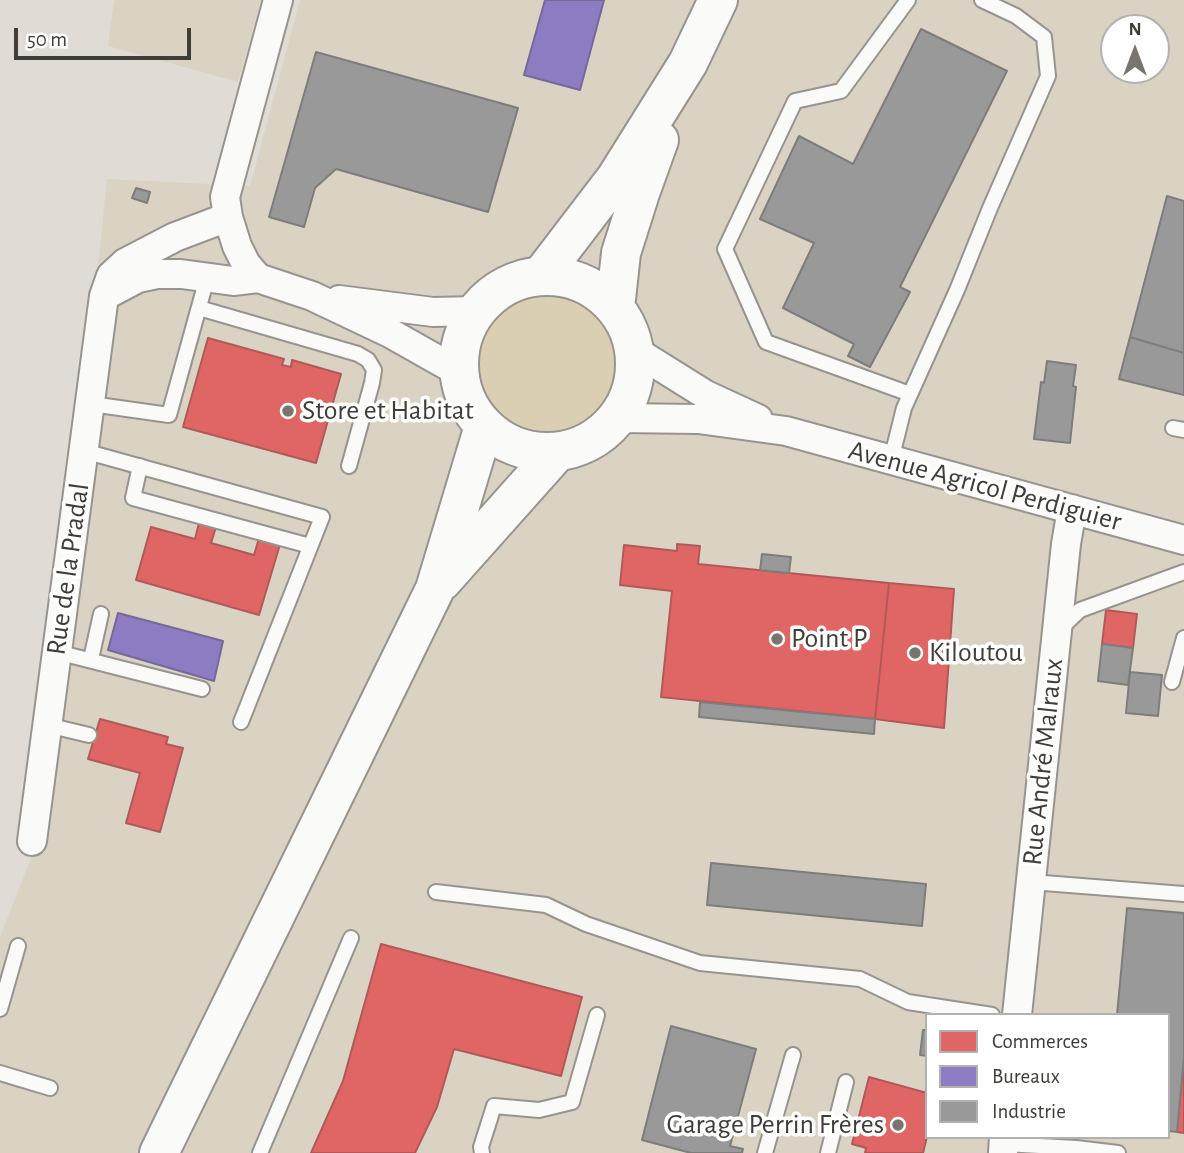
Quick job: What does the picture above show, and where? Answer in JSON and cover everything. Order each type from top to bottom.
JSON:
[{"type":"main road","points":[[541,276],[616,178],[688,62],[719,0]]},
{"type":"main road","points":[[615,308],[621,253],[688,62]]},
{"type":"main road","points":[[541,276],[568,279],[594,289],[615,308],[628,328],[634,350],[635,374],[629,397],[618,418],[601,434],[580,446],[558,452],[530,451],[505,443],[471,411],[463,393],[459,351],[465,330],[476,311],[494,294],[516,281],[541,276]]},
{"type":"main road","points":[[159,1153],[435,589],[484,426]]},
{"type":"main road","points":[[435,589],[558,452]]},
{"type":"street","points":[[258,278],[246,264],[237,246],[225,197],[278,0]]},
{"type":"street","name":"Rue de la Pradal","points":[[32,841],[104,296],[111,276],[125,263],[175,237],[228,217]]},
{"type":"street","points":[[104,296],[138,278],[157,274],[181,274],[233,281],[258,278],[312,296],[390,333],[459,372]]},
{"type":"street","points":[[312,296],[433,312],[476,311]]},
{"type":"street","name":"Avenue Agricol Perdiguier","points":[[634,350],[706,395],[786,432]]},
{"type":"street","name":"Avenue Agricol Perdiguier","points":[[618,418],[698,419],[786,432],[1184,540]]},
{"type":"street","name":"Rue André Malraux","points":[[1017,1013],[1066,544],[1072,509]]},
{"type":"lane","points":[[908,0],[841,91],[795,101],[725,249],[766,342],[910,394]]},
{"type":"lane","points":[[891,460],[904,408],[1048,76],[1044,37],[1016,16],[982,0]]},
{"type":"lane","points":[[90,404],[169,415],[207,278]]},
{"type":"lane","points":[[199,308],[359,354],[368,360],[374,370],[372,383],[349,466]]},
{"type":"lane","points":[[84,451],[322,517],[241,722]]},
{"type":"lane","points":[[139,466],[133,498],[310,546]]},
{"type":"lane","points":[[1057,633],[1080,610],[1184,572]]},
{"type":"lane","points":[[91,659],[101,614]]},
{"type":"lane","points":[[1172,682],[1184,638]]},
{"type":"lane","points":[[57,652],[202,690]]},
{"type":"lane","points":[[47,725],[89,736]]},
{"type":"lane","points":[[1031,882],[1184,894]]},
{"type":"lane","points":[[436,892],[546,905],[586,925],[700,964],[860,979],[908,1002],[979,1013]]},
{"type":"lane","points":[[260,1153],[351,938]]},
{"type":"lane","points":[[0,1009],[18,946]]},
{"type":"lane","points":[[482,1153],[481,1147],[494,1106],[540,1110],[572,1102],[597,1015]]},
{"type":"lane","points":[[765,1153],[793,1055]]},
{"type":"lane","points":[[0,1073],[50,1088]]},
{"type":"lane","points":[[828,1153],[846,1082]]},
{"type":"lane","points":[[1004,1145],[1118,1153]]},
{"type":"shaded area","points":[[114,0],[261,0],[238,82],[108,46]]},
{"type":"shaded area","points":[[300,0],[1184,0],[1184,1153],[0,1153],[0,937],[40,835],[107,179],[250,186]]},
{"type":"shaded area","points":[[548,290],[575,296],[598,311],[613,334],[619,361],[613,388],[598,411],[575,426],[548,432],[521,426],[498,411],[483,388],[477,361],[483,334],[498,311],[521,296]]},
{"type":"building: Commerces","points":[[208,338],[284,359],[282,365],[291,367],[292,360],[341,374],[316,463],[183,427]]},
{"type":"building: Commerces","points":[[199,523],[216,527],[211,543],[254,555],[260,535],[281,541],[259,615],[136,580],[151,527],[195,539]]},
{"type":"building: Commerces","points":[[677,544],[700,546],[698,564],[889,583],[875,719],[661,697],[672,591],[620,585],[624,545],[677,551]]},
{"type":"building: Commerces","points":[[889,583],[954,589],[944,728],[875,719]]},
{"type":"building: Commerces","points":[[1106,610],[1137,614],[1133,648],[1102,644]]},
{"type":"building: Commerces","points":[[100,719],[168,737],[166,744],[183,748],[160,832],[126,823],[140,773],[88,759]]},
{"type":"building: Commerces","points":[[381,944],[582,997],[561,1076],[454,1049],[437,1107],[415,1153],[311,1153],[343,1081]]},
{"type":"building: Commerces","points":[[1184,1056],[1184,1133],[1177,1132]]},
{"type":"building: Commerces","points":[[869,1077],[925,1092],[926,1139],[923,1153],[865,1153],[866,1148],[852,1144]]},
{"type":"building: Bureaux","points":[[545,0],[604,0],[580,90],[524,75]]},
{"type":"building: Bureaux","points":[[118,613],[223,641],[214,681],[108,650]]},
{"type":"building: Industrie","points":[[921,29],[1007,71],[900,287],[910,292],[870,367],[848,356],[854,344],[783,308],[814,243],[760,219],[799,136],[853,164]]},
{"type":"building: Industrie","points":[[316,52],[518,108],[488,212],[336,169],[315,188],[304,227],[269,217]]},
{"type":"building: Industrie","points":[[136,188],[150,192],[147,203],[132,198]]},
{"type":"building: Industrie","points":[[1167,196],[1184,201],[1184,353],[1130,337]]},
{"type":"building: Industrie","points":[[1130,337],[1184,353],[1184,395],[1119,379]]},
{"type":"building: Industrie","points":[[1047,361],[1076,365],[1070,443],[1034,439],[1041,382],[1044,383]]},
{"type":"building: Industrie","points":[[762,554],[791,557],[789,573],[760,570]]},
{"type":"building: Industrie","points":[[1102,644],[1133,648],[1128,685],[1098,681]]},
{"type":"building: Industrie","points":[[1130,672],[1162,675],[1158,716],[1126,713]]},
{"type":"building: Industrie","points":[[700,702],[875,719],[874,734],[699,717]]},
{"type":"building: Industrie","points":[[711,863],[926,884],[922,926],[707,905]]},
{"type":"building: Industrie","points":[[1127,908],[1184,913],[1184,1056],[1177,1132],[1170,1131],[1170,1013],[1117,1013]]},
{"type":"building: Industrie","points":[[671,1026],[756,1049],[730,1146],[743,1149],[742,1153],[691,1153],[642,1140]]},
{"type":"building: Industrie","points":[[923,1030],[925,1030],[925,1056],[920,1055]]},
{"type":"place","name":"Store et Habitat","points":[[288,411]]},
{"type":"place","name":"Point P","points":[[777,639]]},
{"type":"place","name":"Kiloutou","points":[[915,653]]},
{"type":"place","name":"Garage Perrin Frères","points":[[898,1125]]}]
